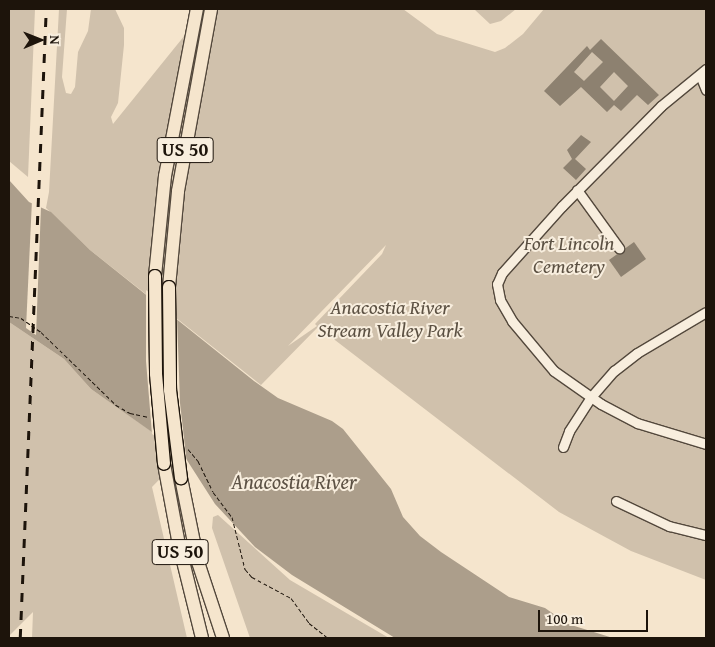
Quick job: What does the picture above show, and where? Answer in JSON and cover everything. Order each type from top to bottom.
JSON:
[{"type":"highway","name":"US 50","points":[[197,9],[165,176],[155,276],[155,367],[164,464],[179,545],[202,638]]},
{"type":"highway","name":"US 50","points":[[211,9],[182,164],[169,287],[170,390],[181,478],[198,562],[223,638]]},
{"type":"lane","points":[[706,90],[703,72],[661,106],[577,190],[502,273],[497,289],[512,321],[542,359],[591,398],[637,424],[706,444]]},
{"type":"lane","points":[[577,190],[619,248]]},
{"type":"lane","points":[[563,447],[569,431],[591,398],[625,361],[706,312]]},
{"type":"lane","points":[[616,501],[669,526],[706,535]]},
{"type":"path","points":[[9,316],[21,318],[41,332],[116,405],[155,420]]},
{"type":"path","points":[[186,447],[198,461],[213,492],[232,517],[242,564],[257,580],[291,598],[309,623],[328,638]]},
{"type":"green space","points":[[9,9],[35,9],[28,177],[9,161]]},
{"type":"green space","points":[[59,9],[67,9],[62,77],[66,93],[71,94],[75,87],[78,52],[88,31],[91,9],[115,9],[124,28],[118,103],[111,117],[113,124],[206,9],[403,9],[437,34],[495,52],[505,48],[523,34],[544,9],[706,9],[706,580],[631,551],[559,512],[318,327],[261,385],[90,250],[46,208],[49,192]],"holes":[[[386,245],[382,254],[315,324],[317,326],[288,346]]]},
{"type":"green space","points":[[474,9],[516,9],[501,21],[490,24]]},
{"type":"green space","points":[[9,322],[64,359],[91,389],[184,454],[152,487],[187,638],[32,638],[33,612],[9,636]]},
{"type":"green space","points":[[218,515],[290,580],[389,638],[250,638],[212,528],[213,517]]},
{"type":"water","name":"Anacostia River","points":[[9,180],[29,202],[51,212],[90,250],[254,381],[278,398],[332,421],[343,429],[391,489],[403,517],[420,536],[441,552],[509,597],[545,608],[568,624],[613,638],[395,638],[292,575],[255,547],[215,504],[183,454],[91,389],[64,359],[9,322]]},
{"type":"pier","points":[[32,200],[41,207],[36,335],[26,328]]},
{"type":"pier","points":[[146,290],[177,316],[180,403],[187,464],[182,455],[152,434],[146,361]]},
{"type":"building","points":[[601,39],[659,95],[648,105],[637,95],[621,111],[614,105],[607,112],[581,87],[560,106],[544,91],[587,46],[590,50]],"holes":[[[592,52],[603,62],[584,81],[574,72]],[[614,72],[628,86],[614,101],[600,87]]]},
{"type":"building","points":[[581,135],[591,142],[575,159],[586,169],[576,180],[563,168],[572,159],[567,150]]},
{"type":"building","points":[[634,242],[646,259],[621,277],[609,260]]},
{"type":"railway","points":[[20,638],[46,9]]},
{"type":"park label","name":"Fort Lincoln Cemetery","points":[[569,254]]},
{"type":"park label","name":"Anacostia River Stream Valley Park","points":[[390,318]]}]
